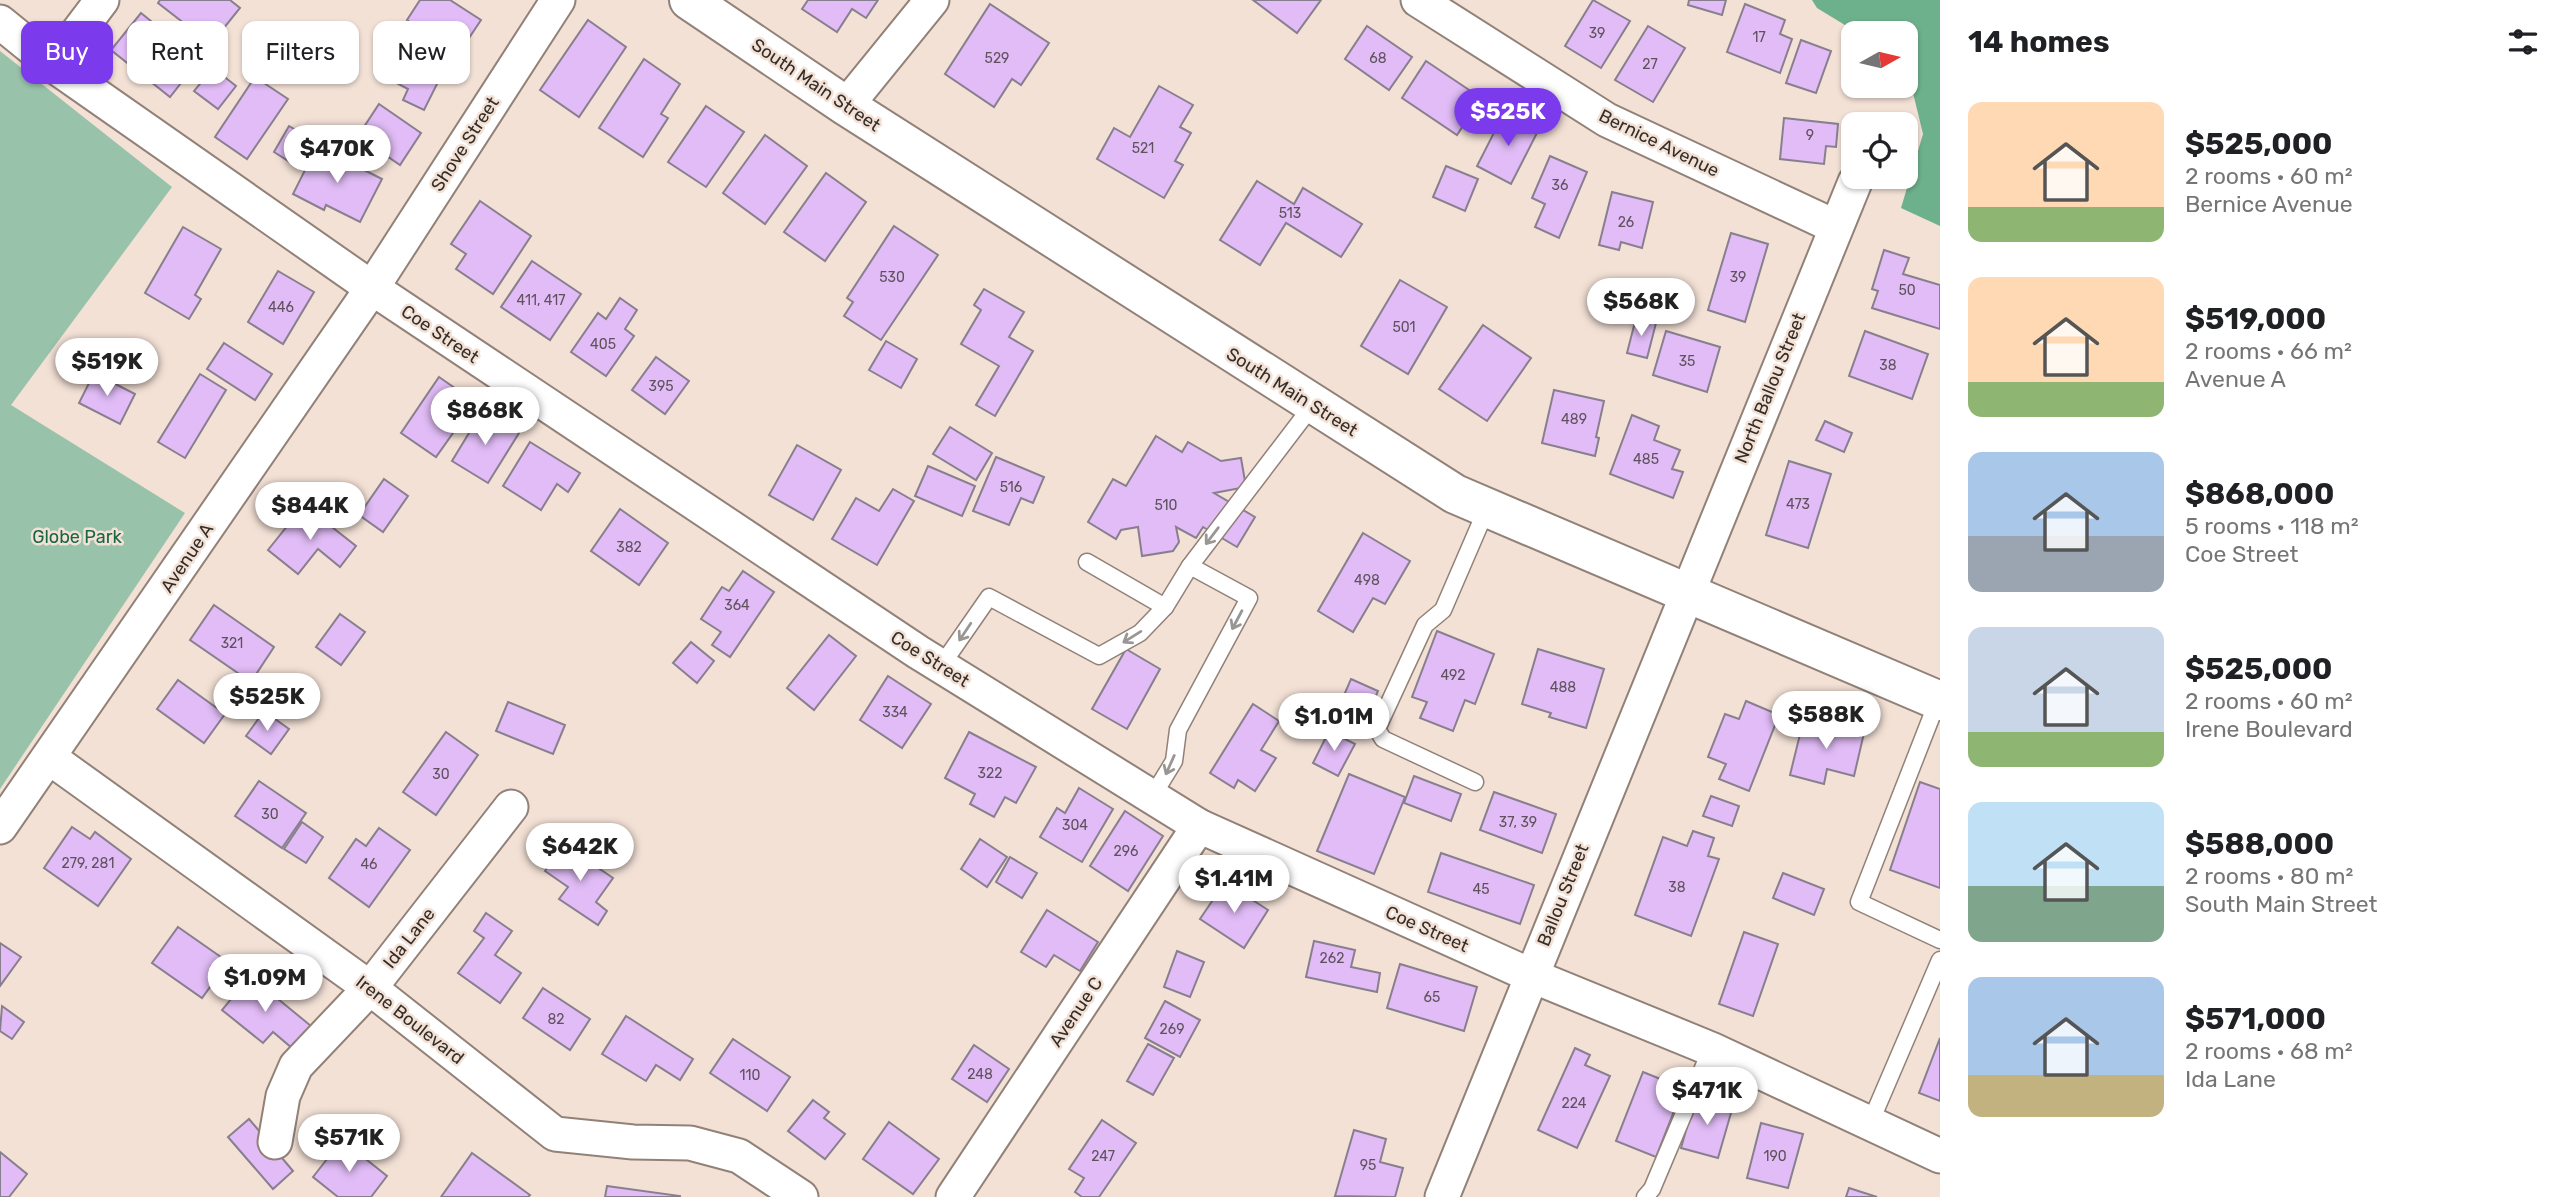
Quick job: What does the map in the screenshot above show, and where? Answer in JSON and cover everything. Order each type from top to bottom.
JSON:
[{"type":"main road","name":"South Main Street","points":[[689,0],[846,106],[1312,406],[1455,494],[1939,701]]},
{"type":"street","points":[[86,21],[102,0]]},
{"type":"street","name":"Shove Street","points":[[372,288],[558,0]]},
{"type":"street","points":[[846,106],[932,0]]},
{"type":"street","name":"Bernice Avenue","points":[[1418,0],[1606,120],[1836,227]]},
{"type":"street","name":"Coe Street","points":[[0,22],[21,39]]},
{"type":"street","name":"Coe Street","points":[[80,84],[372,288],[941,666],[1199,826],[1530,975],[1711,1049],[1871,1121],[1940,1156]]},
{"type":"street","name":"North Ballou Street","points":[[1686,593],[1852,189]]},
{"type":"street","name":"Avenue A","points":[[0,827],[372,288]]},
{"type":"street","name":"Ballou Street","points":[[1442,1197],[1686,593]]},
{"type":"street","name":"Irene Boulevard","points":[[50,758],[370,988],[555,1133],[633,1142],[690,1143],[739,1156],[801,1197]]},
{"type":"street","name":"Ida Lane","points":[[275,1142],[283,1096],[296,1066],[370,988],[511,807]]},
{"type":"street","name":"Avenue C","points":[[953,1197],[1199,826]]},
{"type":"lane","points":[[941,666],[989,597],[1099,656],[1140,633],[1165,607],[1190,566],[1312,406]]},
{"type":"lane","points":[[1475,782],[1383,739],[1377,729],[1425,625],[1443,610],[1487,508]]},
{"type":"lane","points":[[1087,562],[1165,607]]},
{"type":"lane","points":[[1152,797],[1174,761],[1178,730],[1249,598],[1190,566]]},
{"type":"lane","points":[[1939,701],[1858,902],[1940,940]]},
{"type":"lane","points":[[1871,1121],[1940,960]]},
{"type":"lane","points":[[1645,1197],[1652,1189],[1711,1049]]},
{"type":"green space","points":[[1812,0],[1940,0],[1940,226],[1901,208],[1907,189],[1918,189],[1918,151],[1923,134],[1914,98],[1918,98],[1918,21],[1841,23],[1817,8]]},
{"type":"green space","name":"Globe Park","points":[[0,51],[21,68],[21,84],[42,84],[172,187],[11,405],[185,513],[0,789]]},
{"type":"building","points":[[160,0],[230,0],[240,8],[228,23],[181,21],[158,3]]},
{"type":"building","points":[[420,0],[450,0],[481,20],[470,36],[470,21],[407,20]]},
{"type":"building","points":[[808,0],[878,0],[866,18],[852,9],[837,32],[802,9]]},
{"type":"building","points":[[1253,0],[1321,0],[1297,33]]},
{"type":"building","points":[[1593,0],[1630,21],[1601,68],[1565,46]]},
{"type":"building","points":[[1689,0],[1726,0],[1722,15],[1688,5]]},
{"type":"building","points":[[990,4],[1049,43],[1021,85],[1012,79],[994,107],[945,74]]},
{"type":"building","points":[[1745,4],[1785,20],[1780,34],[1792,39],[1780,73],[1727,52]]},
{"type":"building","points":[[141,13],[151,21],[135,21]]},
{"type":"building","points":[[588,20],[626,47],[579,117],[540,90]]},
{"type":"building","points":[[1367,26],[1412,57],[1389,90],[1345,59]]},
{"type":"building","points":[[1648,26],[1685,48],[1653,102],[1615,80]]},
{"type":"building","points":[[127,30],[127,63],[113,52],[113,48]]},
{"type":"building","points":[[1801,40],[1831,51],[1816,93],[1786,83]]},
{"type":"building","points":[[644,59],[680,84],[661,114],[668,118],[643,157],[599,128]]},
{"type":"building","points":[[1426,61],[1481,98],[1457,135],[1402,98]]},
{"type":"building","points":[[228,80],[236,86],[218,109],[194,91],[200,84],[228,84]]},
{"type":"building","points":[[154,84],[180,84],[170,97]]},
{"type":"building","points":[[250,84],[266,84],[288,99],[247,159],[215,137]]},
{"type":"building","points":[[398,84],[437,84],[424,110],[403,100],[408,89]]},
{"type":"building","points":[[1159,86],[1193,105],[1180,127],[1191,133],[1175,161],[1183,165],[1164,198],[1097,159],[1114,128],[1130,137]]},
{"type":"building","points":[[379,104],[421,133],[400,165],[358,136]]},
{"type":"building","points":[[706,106],[744,132],[706,187],[668,162]]},
{"type":"building","points":[[1505,111],[1539,129],[1511,184],[1477,166]]},
{"type":"building","points":[[1784,118],[1838,124],[1836,147],[1826,146],[1824,164],[1780,159]]},
{"type":"building","points":[[289,126],[317,142],[301,169],[274,152]]},
{"type":"building","points":[[765,135],[807,166],[765,224],[723,193]]},
{"type":"building","points":[[317,146],[382,179],[360,222],[326,205],[324,210],[293,194]]},
{"type":"building","points":[[1550,156],[1587,172],[1559,238],[1535,227],[1545,204],[1532,198]]},
{"type":"building","points":[[1446,166],[1478,179],[1465,211],[1433,197]]},
{"type":"building","points":[[826,173],[866,202],[825,261],[784,232]]},
{"type":"building","points":[[1257,181],[1294,204],[1303,188],[1362,224],[1341,257],[1286,223],[1260,265],[1220,240]]},
{"type":"building","points":[[1612,192],[1653,202],[1642,248],[1621,242],[1619,250],[1599,245]]},
{"type":"building","points":[[480,201],[531,236],[493,294],[456,269],[466,254],[451,244]]},
{"type":"building","points":[[894,226],[938,255],[881,340],[844,316],[853,302],[847,298]]},
{"type":"building","points":[[183,227],[221,249],[195,295],[201,299],[189,319],[145,293]]},
{"type":"building","points":[[1731,233],[1768,244],[1745,322],[1708,310]]},
{"type":"building","points":[[1884,250],[1909,258],[1903,274],[1940,285],[1940,329],[1872,308],[1878,291],[1872,289]]},
{"type":"building","points":[[532,261],[581,294],[550,340],[501,307]]},
{"type":"building","points":[[278,271],[314,292],[283,344],[248,322]]},
{"type":"building","points":[[1400,280],[1447,307],[1408,374],[1361,346]]},
{"type":"building","points":[[984,289],[1024,312],[1009,337],[1033,351],[995,416],[976,405],[999,366],[961,344],[981,310],[974,305]]},
{"type":"building","points":[[620,298],[637,310],[625,329],[634,336],[606,376],[571,352],[598,313],[606,319]]},
{"type":"building","points":[[1636,318],[1656,323],[1647,358],[1627,353]]},
{"type":"building","points":[[1483,325],[1531,358],[1487,421],[1439,389]]},
{"type":"building","points":[[1666,331],[1720,347],[1707,392],[1653,375]]},
{"type":"building","points":[[1865,331],[1928,354],[1912,399],[1849,376]]},
{"type":"building","points":[[886,341],[917,359],[901,388],[869,370]]},
{"type":"building","points":[[224,343],[272,374],[255,400],[207,369]]},
{"type":"building","points":[[656,357],[689,381],[665,414],[632,390]]},
{"type":"building","points":[[94,373],[135,394],[120,424],[79,403]]},
{"type":"building","points":[[200,374],[226,390],[185,458],[158,442]]},
{"type":"building","points":[[439,377],[475,402],[436,457],[401,433]]},
{"type":"building","points":[[1554,390],[1604,401],[1595,456],[1542,443]]},
{"type":"building","points":[[483,410],[519,433],[488,483],[452,461]]},
{"type":"building","points":[[1632,415],[1659,426],[1654,440],[1680,450],[1672,469],[1683,472],[1673,498],[1610,474]]},
{"type":"building","points":[[1825,421],[1852,433],[1844,452],[1816,440]]},
{"type":"building","points":[[950,427],[992,453],[976,480],[933,454]]},
{"type":"building","points":[[1156,436],[1182,452],[1188,442],[1221,461],[1241,458],[1246,487],[1214,493],[1255,517],[1237,547],[1203,527],[1196,538],[1176,527],[1179,542],[1173,551],[1142,556],[1138,527],[1121,530],[1116,539],[1088,522],[1113,479],[1126,486]]},
{"type":"building","points":[[530,442],[580,473],[568,492],[557,484],[541,510],[503,486]]},
{"type":"building","points":[[797,445],[841,470],[813,520],[769,495]]},
{"type":"building","points":[[996,457],[1044,477],[1033,503],[1021,498],[1009,525],[973,511]]},
{"type":"building","points":[[1789,461],[1831,474],[1808,548],[1766,535]]},
{"type":"building","points":[[928,466],[975,486],[962,516],[915,496]]},
{"type":"building","points":[[384,479],[408,496],[383,532],[359,515]]},
{"type":"building","points":[[893,489],[914,501],[877,565],[832,539],[856,498],[879,511]]},
{"type":"building","points":[[304,505],[356,546],[340,567],[318,549],[298,574],[268,550]]},
{"type":"building","points":[[620,509],[668,543],[639,585],[591,551]]},
{"type":"building","points":[[1363,533],[1410,561],[1385,604],[1373,598],[1353,632],[1318,611]]},
{"type":"building","points":[[743,571],[774,592],[730,657],[712,645],[721,632],[701,619],[722,587],[729,591]]},
{"type":"building","points":[[214,605],[274,647],[251,682],[190,640]]},
{"type":"building","points":[[340,614],[365,632],[341,665],[316,647]]},
{"type":"building","points":[[1437,631],[1494,654],[1475,704],[1465,700],[1453,731],[1420,718],[1427,702],[1412,697]]},
{"type":"building","points":[[829,635],[856,656],[814,710],[787,688]]},
{"type":"building","points":[[691,642],[714,661],[697,683],[673,663]]},
{"type":"building","points":[[1126,649],[1160,669],[1127,729],[1092,709]]},
{"type":"building","points":[[1538,649],[1604,669],[1586,728],[1549,717],[1551,713],[1522,704]]},
{"type":"building","points":[[888,676],[931,704],[902,748],[860,720]]},
{"type":"building","points":[[1351,679],[1378,691],[1365,721],[1338,709]]},
{"type":"building","points":[[178,680],[225,714],[204,743],[157,709]]},
{"type":"building","points":[[1746,701],[1779,715],[1749,791],[1719,779],[1726,764],[1708,757],[1725,714],[1739,719]]},
{"type":"building","points":[[508,702],[565,725],[553,754],[496,731]]},
{"type":"building","points":[[1253,704],[1279,721],[1261,750],[1276,758],[1255,791],[1238,780],[1234,788],[1210,773]]},
{"type":"building","points":[[264,711],[289,729],[271,754],[246,736]]},
{"type":"building","points":[[1804,718],[1864,733],[1854,776],[1827,769],[1824,784],[1790,775]]},
{"type":"building","points":[[1329,731],[1355,744],[1338,776],[1313,763]]},
{"type":"building","points":[[446,732],[478,755],[436,815],[403,792]]},
{"type":"building","points":[[969,732],[1036,767],[1016,803],[1005,797],[994,817],[970,804],[975,794],[945,778]]},
{"type":"building","points":[[1349,774],[1405,797],[1374,874],[1317,851]]},
{"type":"building","points":[[1414,776],[1461,794],[1451,821],[1404,803]]},
{"type":"building","points":[[259,781],[306,813],[282,848],[235,816]]},
{"type":"building","points":[[1920,782],[1940,789],[1940,888],[1890,870]]},
{"type":"building","points":[[1079,788],[1113,809],[1082,862],[1040,837],[1057,808],[1065,813]]},
{"type":"building","points":[[1494,792],[1556,814],[1542,853],[1480,830]]},
{"type":"building","points":[[1711,796],[1739,806],[1732,826],[1703,816]]},
{"type":"building","points":[[1125,811],[1163,836],[1128,891],[1090,866]]},
{"type":"building","points":[[302,822],[323,837],[306,863],[284,849]]},
{"type":"building","points":[[72,827],[90,839],[95,832],[131,859],[98,906],[44,868]]},
{"type":"building","points":[[379,828],[410,850],[369,907],[329,878],[356,839],[366,846]]},
{"type":"building","points":[[1693,831],[1714,838],[1708,856],[1719,859],[1691,936],[1635,915],[1663,837],[1687,846]]},
{"type":"building","points":[[980,839],[1007,857],[987,887],[961,869]]},
{"type":"building","points":[[563,844],[613,878],[596,902],[607,911],[598,925],[559,899],[568,887],[545,871]]},
{"type":"building","points":[[1441,853],[1534,885],[1520,924],[1428,892]]},
{"type":"building","points":[[1010,857],[1037,873],[1022,898],[996,882]]},
{"type":"building","points":[[1783,873],[1824,889],[1814,915],[1773,898]]},
{"type":"building","points":[[1225,882],[1268,910],[1244,948],[1200,919]]},
{"type":"building","points":[[1047,910],[1098,942],[1080,971],[1054,955],[1046,967],[1021,952]]},
{"type":"building","points":[[486,913],[512,931],[495,955],[521,973],[500,1003],[458,973],[484,938],[474,931]]},
{"type":"building","points":[[178,927],[228,962],[202,998],[152,963]]},
{"type":"building","points":[[1744,932],[1778,944],[1753,1016],[1719,1004]]},
{"type":"building","points":[[1314,941],[1355,950],[1351,967],[1380,973],[1377,992],[1306,977]]},
{"type":"building","points":[[0,943],[21,957],[0,986]]},
{"type":"building","points":[[1177,951],[1204,962],[1190,997],[1164,987]]},
{"type":"building","points":[[1400,964],[1477,987],[1464,1031],[1387,1008]]},
{"type":"building","points":[[250,976],[311,1026],[292,1048],[273,1032],[263,1043],[222,1010]]},
{"type":"building","points":[[543,988],[590,1019],[570,1050],[523,1018]]},
{"type":"building","points":[[1165,1001],[1200,1020],[1180,1057],[1145,1038]]},
{"type":"building","points":[[2,1006],[24,1022],[12,1039],[0,1031]]},
{"type":"building","points":[[626,1016],[693,1059],[680,1080],[656,1065],[646,1081],[602,1054]]},
{"type":"building","points":[[1940,1038],[1940,1101],[1919,1093]]},
{"type":"building","points":[[733,1039],[790,1077],[767,1111],[710,1073]]},
{"type":"building","points":[[1148,1044],[1174,1058],[1153,1095],[1127,1081]]},
{"type":"building","points":[[974,1045],[1009,1069],[987,1102],[952,1079]]},
{"type":"building","points":[[1575,1048],[1590,1055],[1585,1065],[1610,1076],[1577,1148],[1538,1130]]},
{"type":"building","points":[[1643,1072],[1683,1088],[1656,1157],[1616,1141]]},
{"type":"building","points":[[1696,1095],[1733,1106],[1718,1158],[1681,1148]]},
{"type":"building","points":[[813,1100],[829,1112],[824,1118],[845,1134],[825,1159],[788,1131]]},
{"type":"building","points":[[249,1119],[293,1171],[273,1189],[228,1137]]},
{"type":"building","points":[[1102,1120],[1136,1143],[1099,1197],[1082,1197],[1075,1192],[1084,1178],[1069,1169]]},
{"type":"building","points":[[889,1122],[939,1159],[913,1194],[863,1159]]},
{"type":"building","points":[[1761,1123],[1803,1134],[1788,1188],[1747,1178]]},
{"type":"building","points":[[1354,1130],[1386,1139],[1380,1162],[1403,1168],[1395,1197],[1335,1196]]},
{"type":"building","points":[[342,1140],[387,1176],[371,1197],[338,1197],[313,1177]]},
{"type":"building","points":[[0,1152],[27,1174],[9,1197],[0,1197]]},
{"type":"building","points":[[472,1153],[530,1195],[441,1197]]},
{"type":"building","points":[[607,1186],[680,1196],[680,1197],[605,1197]]},
{"type":"building","points":[[1849,1188],[1877,1197],[1846,1197]]}]
